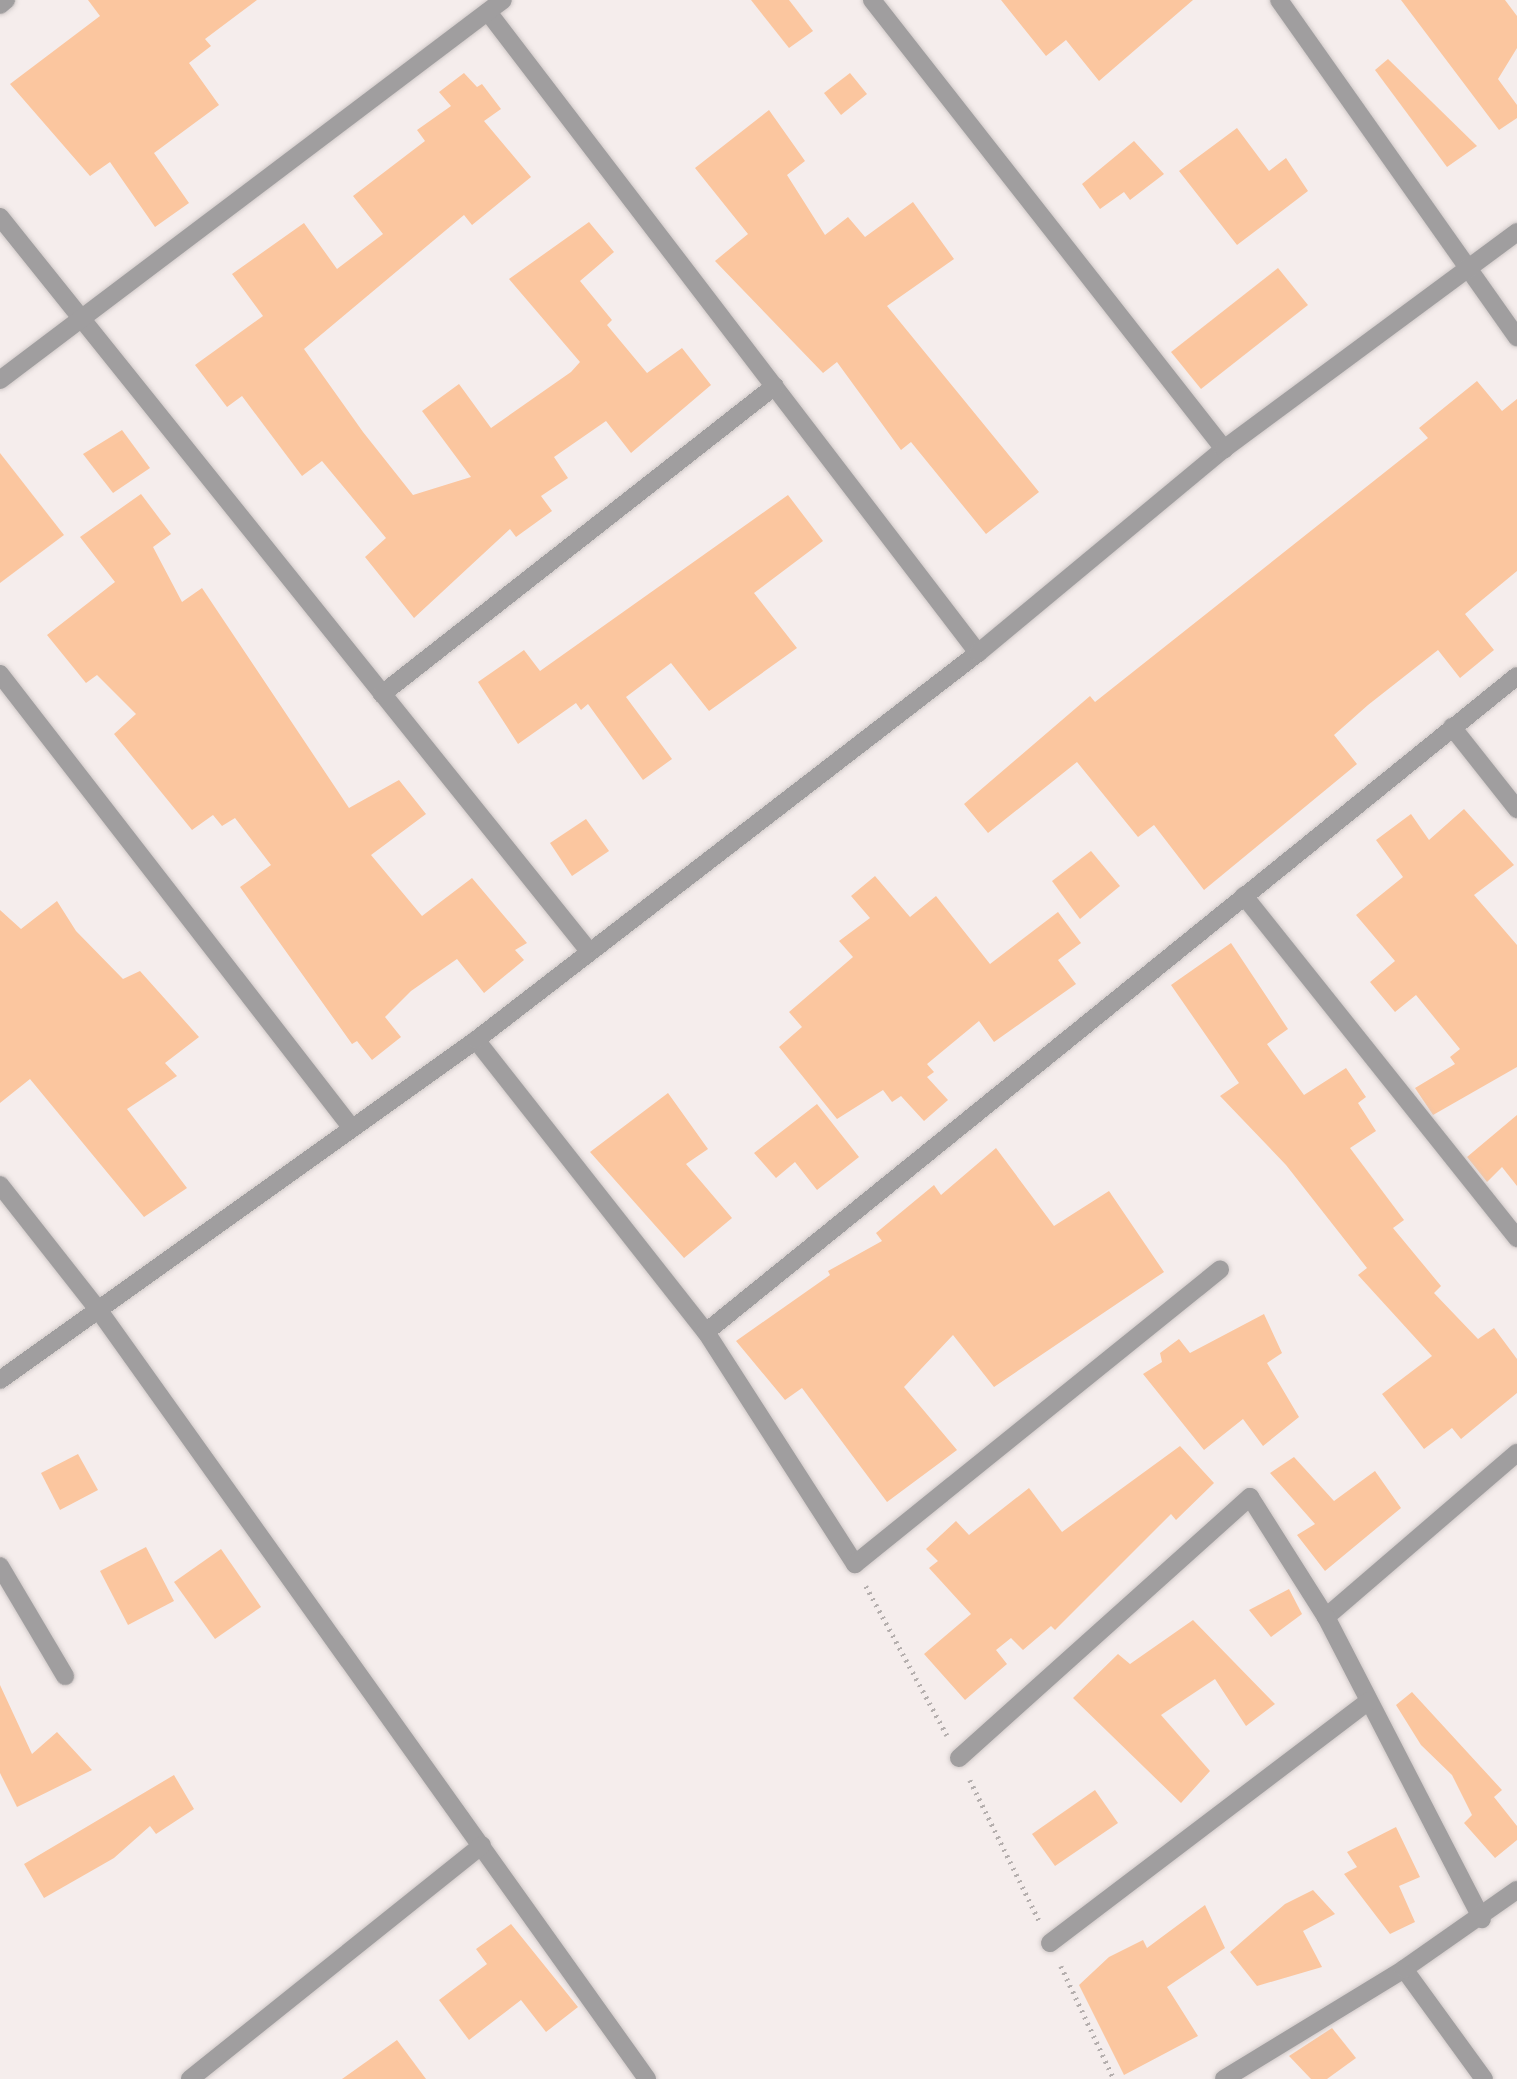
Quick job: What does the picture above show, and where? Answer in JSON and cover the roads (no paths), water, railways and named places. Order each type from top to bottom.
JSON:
[{"type":"street","points":[[0,5],[6,0]]},
{"type":"street","points":[[0,380],[503,0]]},
{"type":"street","points":[[872,0],[1224,449]]},
{"type":"street","points":[[1279,0],[1517,338]]},
{"type":"street","points":[[488,12],[978,653]]},
{"type":"street","points":[[0,217],[588,950]]},
{"type":"street","points":[[0,1380],[100,1312],[351,1127],[477,1040],[588,950],[978,653],[1224,449],[1469,273],[1517,232]]},
{"type":"street","points":[[382,694],[775,386]]},
{"type":"street","points":[[0,674],[351,1127]]},
{"type":"street","points":[[706,1332],[1517,676]]},
{"type":"street","points":[[1452,727],[1517,809]]},
{"type":"street","points":[[1244,897],[1517,1238]]},
{"type":"street","points":[[477,1040],[706,1332],[855,1564],[1220,1269]]},
{"type":"street","points":[[0,1185],[100,1312],[646,2079]]},
{"type":"street","points":[[1326,1617],[1517,1453]]},
{"type":"street","points":[[959,1758],[1250,1497],[1326,1617],[1482,1919]]},
{"type":"street","points":[[0,1566],[65,1676]]},
{"type":"street","points":[[1050,1943],[1369,1702]]},
{"type":"street","points":[[190,2079],[482,1845]]},
{"type":"street","points":[[1224,2079],[1482,1919],[1517,1889]]},
{"type":"street","points":[[1404,1969],[1484,2079]]}]
